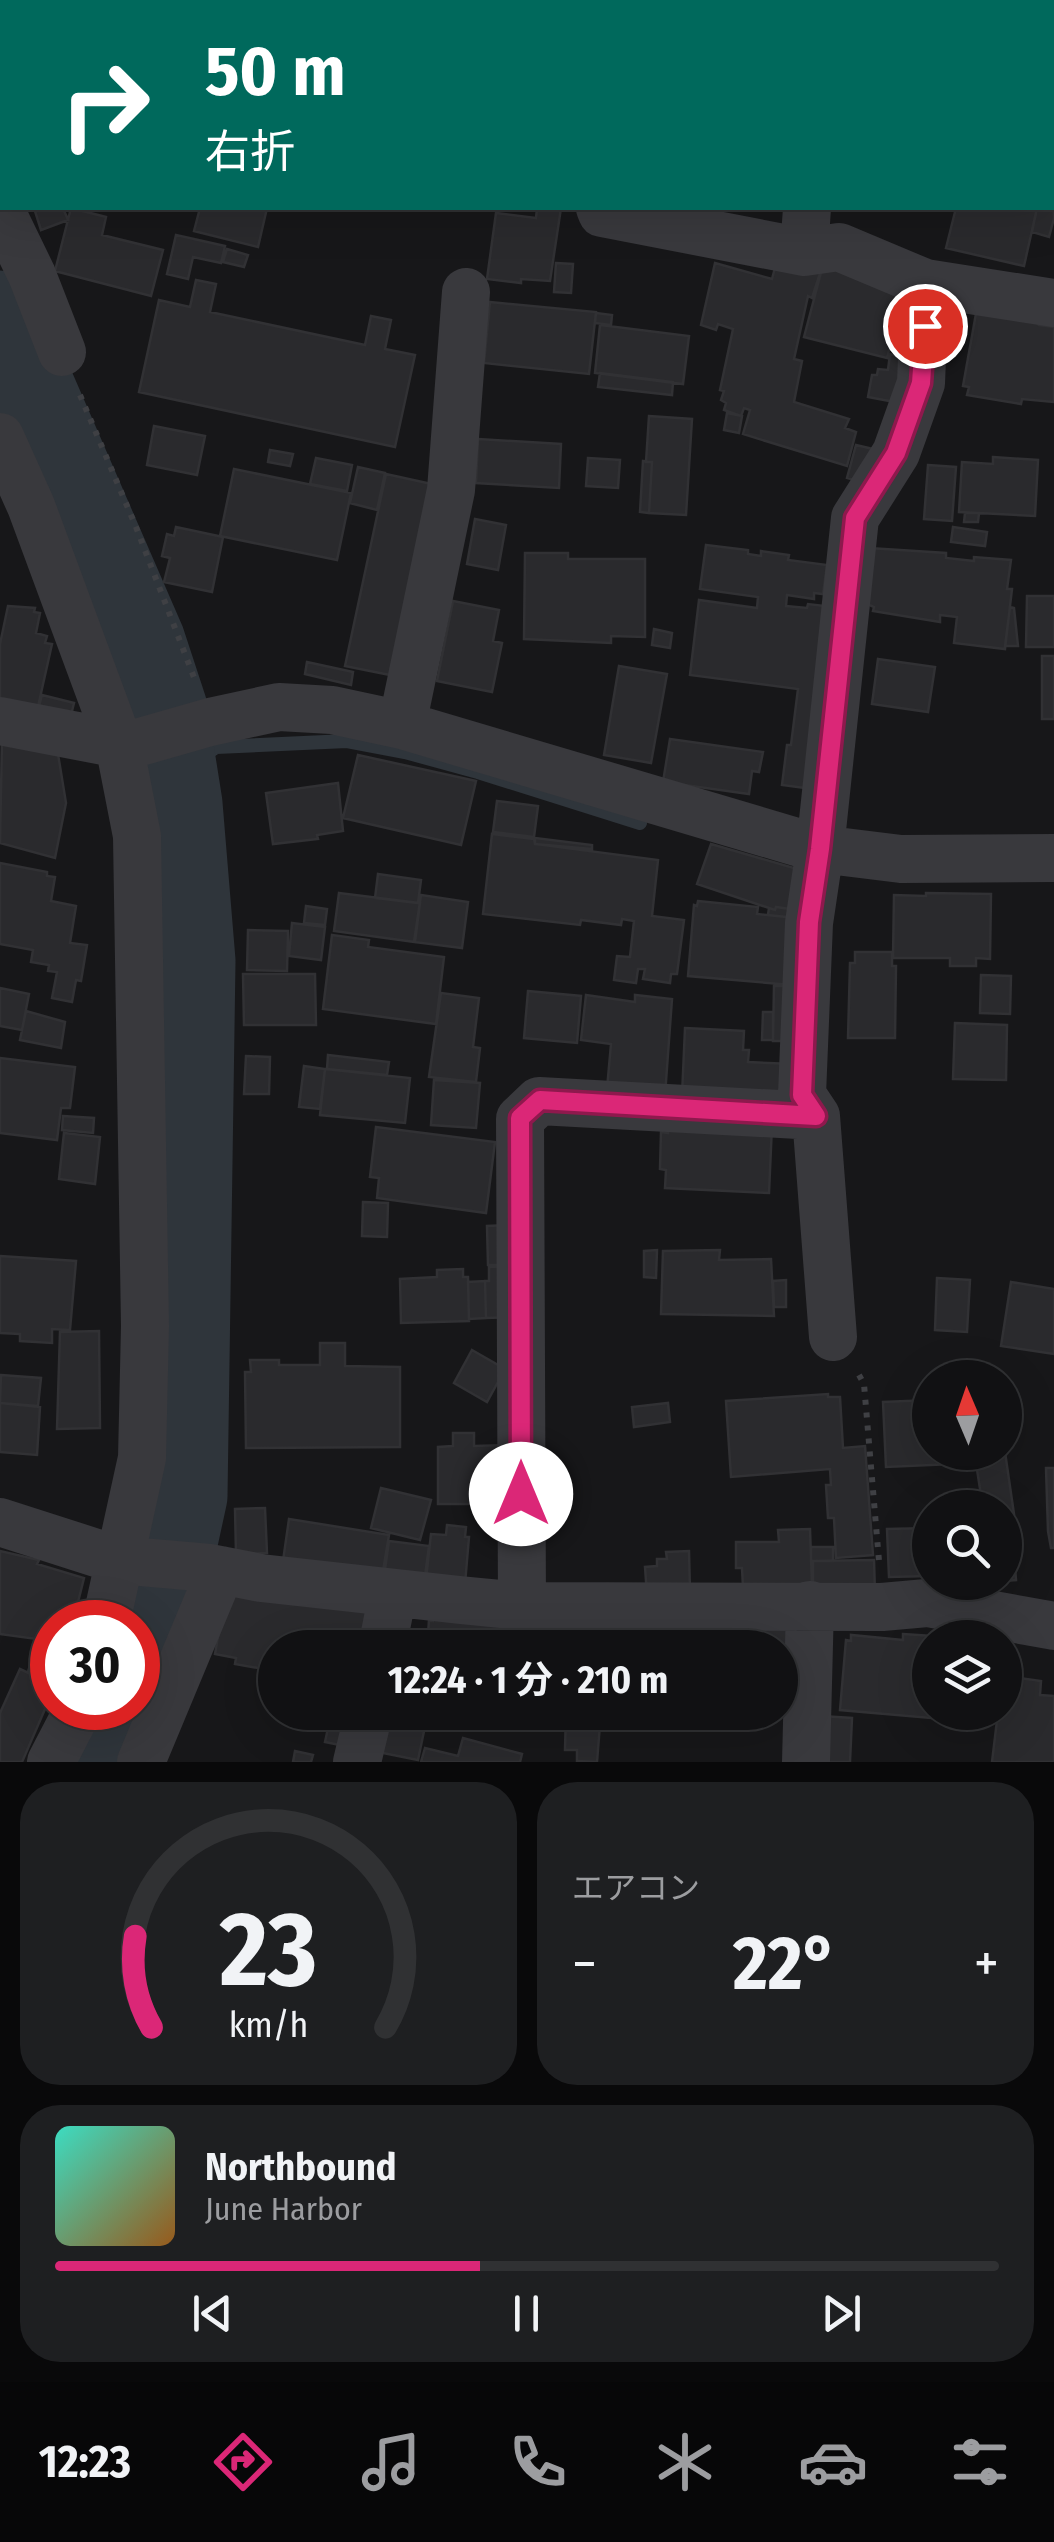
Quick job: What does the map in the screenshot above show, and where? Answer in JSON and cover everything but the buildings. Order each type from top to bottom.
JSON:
[{"type":"street","points":[[0,210],[62,352]]},
{"type":"street","points":[[601,210],[806,230],[925,284],[1054,303]]},
{"type":"street","points":[[832,1336],[816,1116],[802,1095],[809,922],[855,518],[896,453],[921,383],[925,284]]},
{"type":"street","points":[[402,725],[450,490],[466,292]]},
{"type":"street","points":[[0,437],[129,743],[137,836],[145,1326],[142,1458],[130,1562],[115,1600]]},
{"type":"street","points":[[0,721],[129,743],[279,708],[332,710],[402,725],[820,849],[901,859],[1054,858]]},
{"type":"street","points":[[522,1606],[520,1118],[540,1100],[816,1116]]},
{"type":"street","points":[[0,1522],[130,1562],[216,1568],[261,1578],[522,1606],[882,1607],[927,1603],[1054,1626]]},
{"type":"street","points":[[142,1762],[216,1568]]},
{"type":"street","points":[[386,1630],[393,1592]]},
{"type":"street","points":[[806,1762],[810,1606]]},
{"type":"street","points":[[51,1762],[68,1730]]},
{"type":"street","points":[[358,1762],[366,1730]]},
{"type":"path","points":[[62,352],[136,528],[204,724]]},
{"type":"path","points":[[832,1336],[864,1384],[882,1607]]},
{"type":"waterway","points":[[0,313],[143,642],[165,709],[180,804],[193,961],[185,1496],[160,1611]]},
{"type":"waterway","points":[[174,768],[197,760],[216,747],[347,741],[478,772],[640,823]]},
{"type":"waterway","points":[[100,1762],[114,1730]]},
{"type":"route","points":[[521,1494],[520,1118],[540,1100],[816,1116],[802,1095],[809,922],[855,518],[896,453],[921,383],[925,326]]}]
